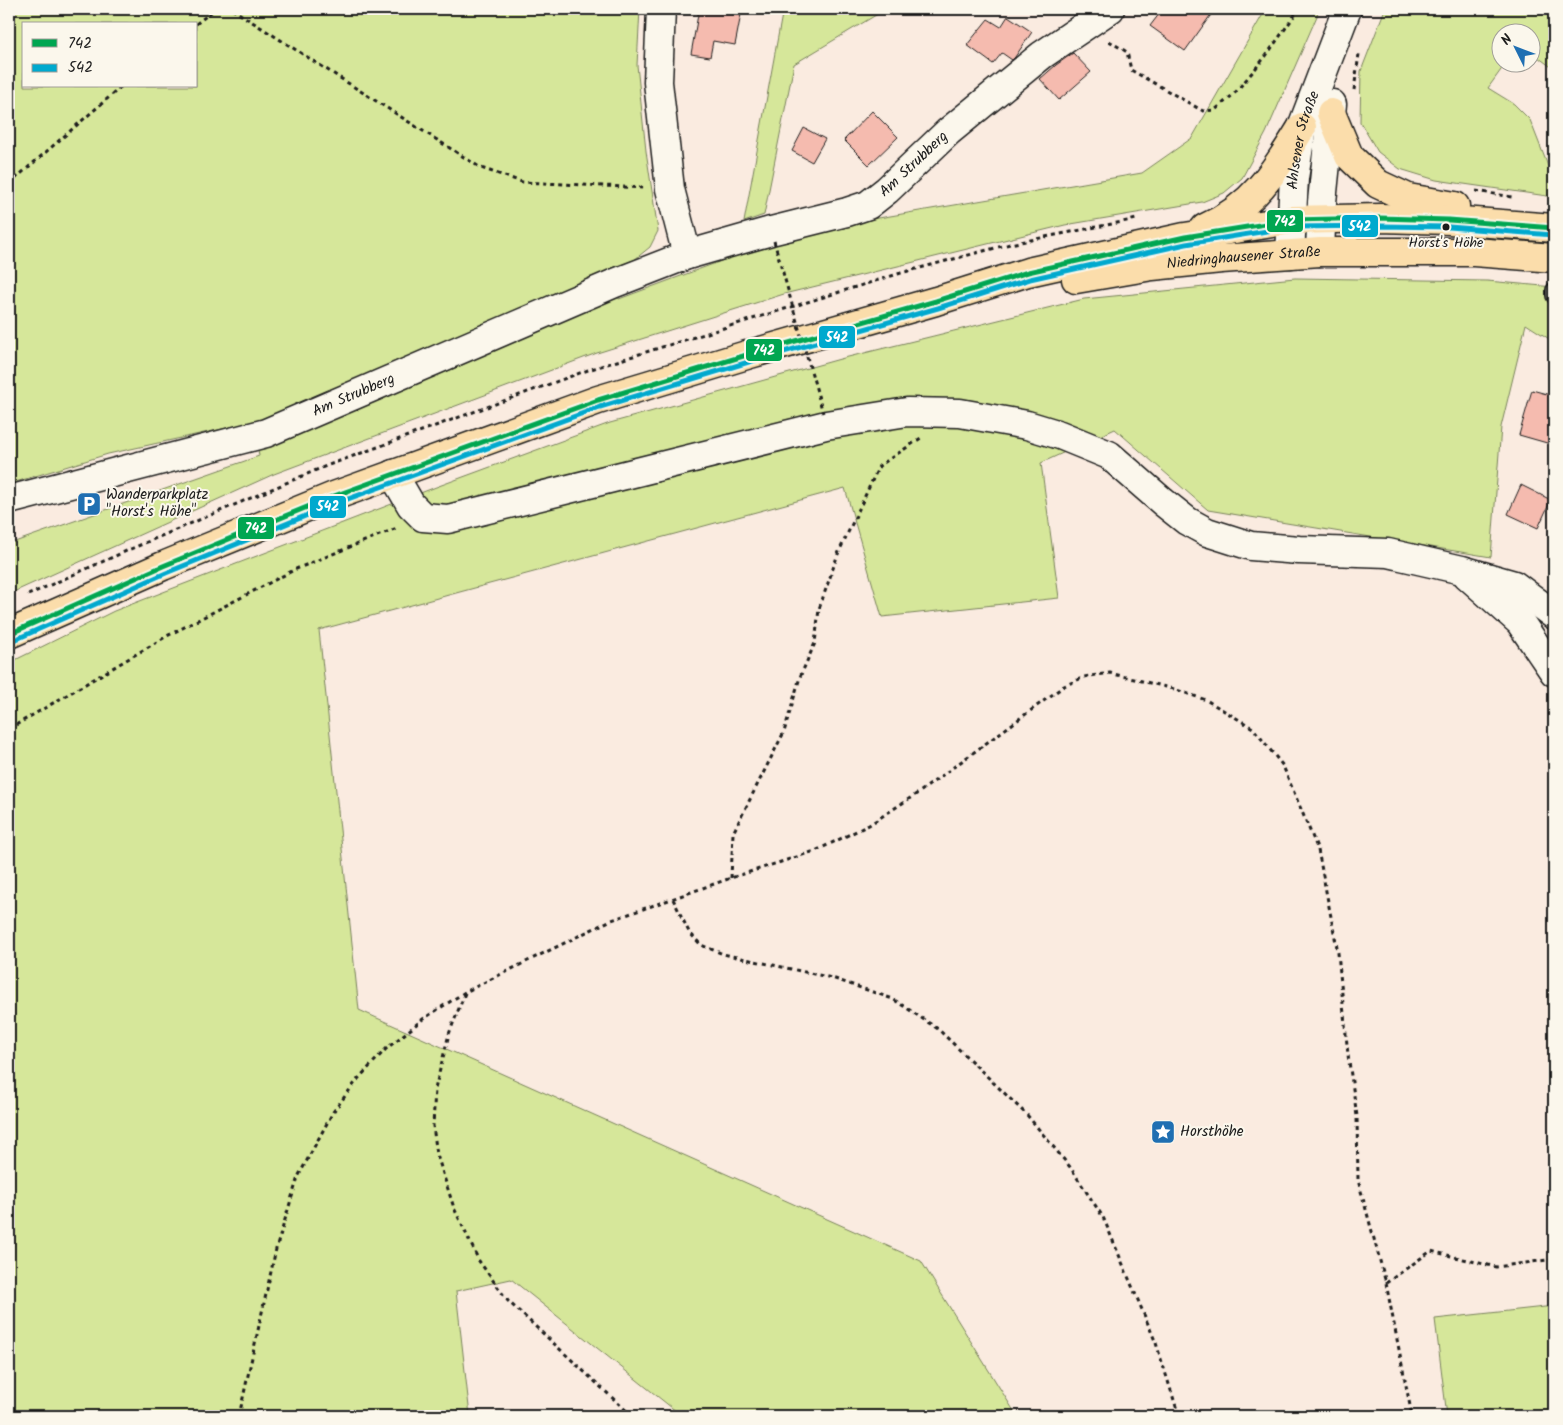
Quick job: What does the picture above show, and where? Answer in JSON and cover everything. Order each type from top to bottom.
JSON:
[{"type":"main road","points":[[1331,113],[1349,156],[1378,184],[1408,198],[1463,207],[1554,227]]},
{"type":"main road","points":[[1185,237],[1221,221],[1239,208],[1265,184],[1302,127]]},
{"type":"main road","name":"Niedringhausener Straße","points":[[9,634],[163,566],[334,496],[598,400],[936,301],[1028,272],[1185,237],[1291,220],[1380,218],[1449,220],[1554,227]]},
{"type":"main road","name":"Niedringhausener Straße","points":[[936,301],[1152,266],[1290,254],[1320,252],[1474,252],[1554,258]]},
{"type":"street","points":[[661,9],[658,82],[670,189],[687,255]]},
{"type":"street","name":"Am Strubberg","points":[[9,500],[266,433],[615,283],[687,255],[868,205],[887,190],[948,132],[1042,55],[1110,9]]},
{"type":"street","name":"Ahlsener Straße","points":[[1320,252],[1321,219],[1331,113],[1343,20]]},
{"type":"street","name":"Ahlsener Straße","points":[[1290,254],[1294,178],[1302,127],[1343,20]]},
{"type":"street","points":[[393,474],[411,505],[423,517],[448,519],[826,425],[907,412],[960,413],[1027,426],[1060,435],[1109,455],[1187,521],[1207,532],[1251,546],[1299,550],[1388,553],[1462,570],[1514,585],[1554,615]]},
{"type":"street","points":[[1462,570],[1520,622],[1554,672]]},
{"type":"lane","points":[[1554,290],[1554,296]]},
{"type":"path","points":[[198,22],[215,9]]},
{"type":"path","points":[[232,9],[481,168],[522,182],[670,189]]},
{"type":"path","points":[[1086,26],[1127,52],[1131,70],[1203,111],[1215,110],[1234,94],[1266,56],[1298,9]]},
{"type":"path","points":[[1355,98],[1354,90],[1360,52]]},
{"type":"path","points":[[9,184],[120,88]]},
{"type":"path","points":[[774,241],[824,413]]},
{"type":"path","points":[[731,878],[733,833],[784,732],[800,677],[814,643],[819,609],[838,554],[879,466],[928,434]]},
{"type":"path","points":[[9,729],[166,636],[296,569],[423,517]]},
{"type":"path","points":[[239,1416],[276,1249],[298,1177],[333,1112],[358,1079],[386,1049],[423,1019],[465,992],[609,921],[815,850],[868,824],[921,791],[1064,686],[1084,677],[1110,673],[1174,689],[1206,700],[1253,728],[1283,766],[1318,850],[1338,953],[1348,1055],[1357,1116],[1358,1180],[1386,1283],[1412,1416]]},
{"type":"path","points":[[673,898],[689,932],[701,945],[723,954],[832,978],[893,999],[938,1029],[1027,1115],[1070,1167],[1102,1217],[1156,1343],[1179,1416]]},
{"type":"path","points":[[465,992],[450,1034],[435,1089],[433,1126],[437,1155],[454,1208],[479,1261],[508,1301],[632,1416]]},
{"type":"path","points":[[1386,1283],[1430,1251],[1496,1267],[1554,1259]]},
{"type":"green space","points":[[9,9],[640,9],[637,65],[646,151],[658,231],[650,247],[634,260],[610,269],[619,299],[767,244],[861,221],[1142,173],[1192,138],[1266,9],[1318,9],[1317,16],[1266,133],[1242,178],[1224,193],[1202,202],[1065,225],[784,294],[597,353],[274,474],[9,594],[9,544],[259,456],[254,422],[108,454],[9,484]]},
{"type":"green space","points":[[783,9],[886,9],[794,64],[764,215],[744,222]]},
{"type":"green space","points":[[1385,9],[1554,9],[1554,69],[1540,59],[1540,22],[1490,22],[1490,72],[1500,72],[1488,88],[1514,104],[1530,120],[1548,166],[1554,170],[1554,197],[1436,180],[1400,169],[1378,152],[1360,122],[1361,71]]},
{"type":"green space","points":[[1295,278],[1487,281],[1554,287],[1554,342],[1526,324],[1501,427],[1491,557],[1208,510],[1115,429],[1041,463],[1059,598],[882,617],[845,488],[319,630],[359,1010],[921,1261],[1017,1416],[682,1416],[511,1279],[456,1291],[470,1416],[26,1416],[9,1407],[9,663],[114,611],[436,487],[610,423],[840,359],[1084,299]]},
{"type":"green space","points":[[1554,1306],[1554,1416],[1447,1416],[1435,1319]]},
{"type":"building","points":[[699,9],[742,9],[735,45],[713,41],[710,57],[691,54]]},
{"type":"building","points":[[1163,9],[1215,9],[1185,51],[1150,26]]},
{"type":"building","points":[[1008,16],[1032,32],[1012,60],[1002,53],[993,64],[967,45],[988,19],[1001,27]]},
{"type":"building","points":[[1073,53],[1091,72],[1059,100],[1040,79]]},
{"type":"building","points":[[872,111],[898,137],[869,165],[844,140]]},
{"type":"building","points":[[804,128],[825,139],[812,162],[792,151]]},
{"type":"building","points":[[1532,390],[1554,396],[1554,445],[1519,435]]},
{"type":"building","points":[[1521,485],[1551,500],[1538,528],[1508,514]]},
{"type":"transit line","name":"742","points":[[9,634],[163,566],[334,496],[598,400],[936,301],[1028,272],[1185,237],[1291,220],[1380,218],[1449,220],[1554,228]]},
{"type":"transit line","name":"542","points":[[12,641],[166,573],[337,503],[600,407],[938,308],[1030,279],[1186,244],[1292,227],[1449,227],[1553,235]]},
{"type":"place","name":"Horst's Höhe","points":[[1446,227]]},
{"type":"place","name":"Wanderparkplatz \"Horst's Höhe\"","points":[[89,504]]},
{"type":"place","name":"Horsthöhe","points":[[1163,1132]]}]
